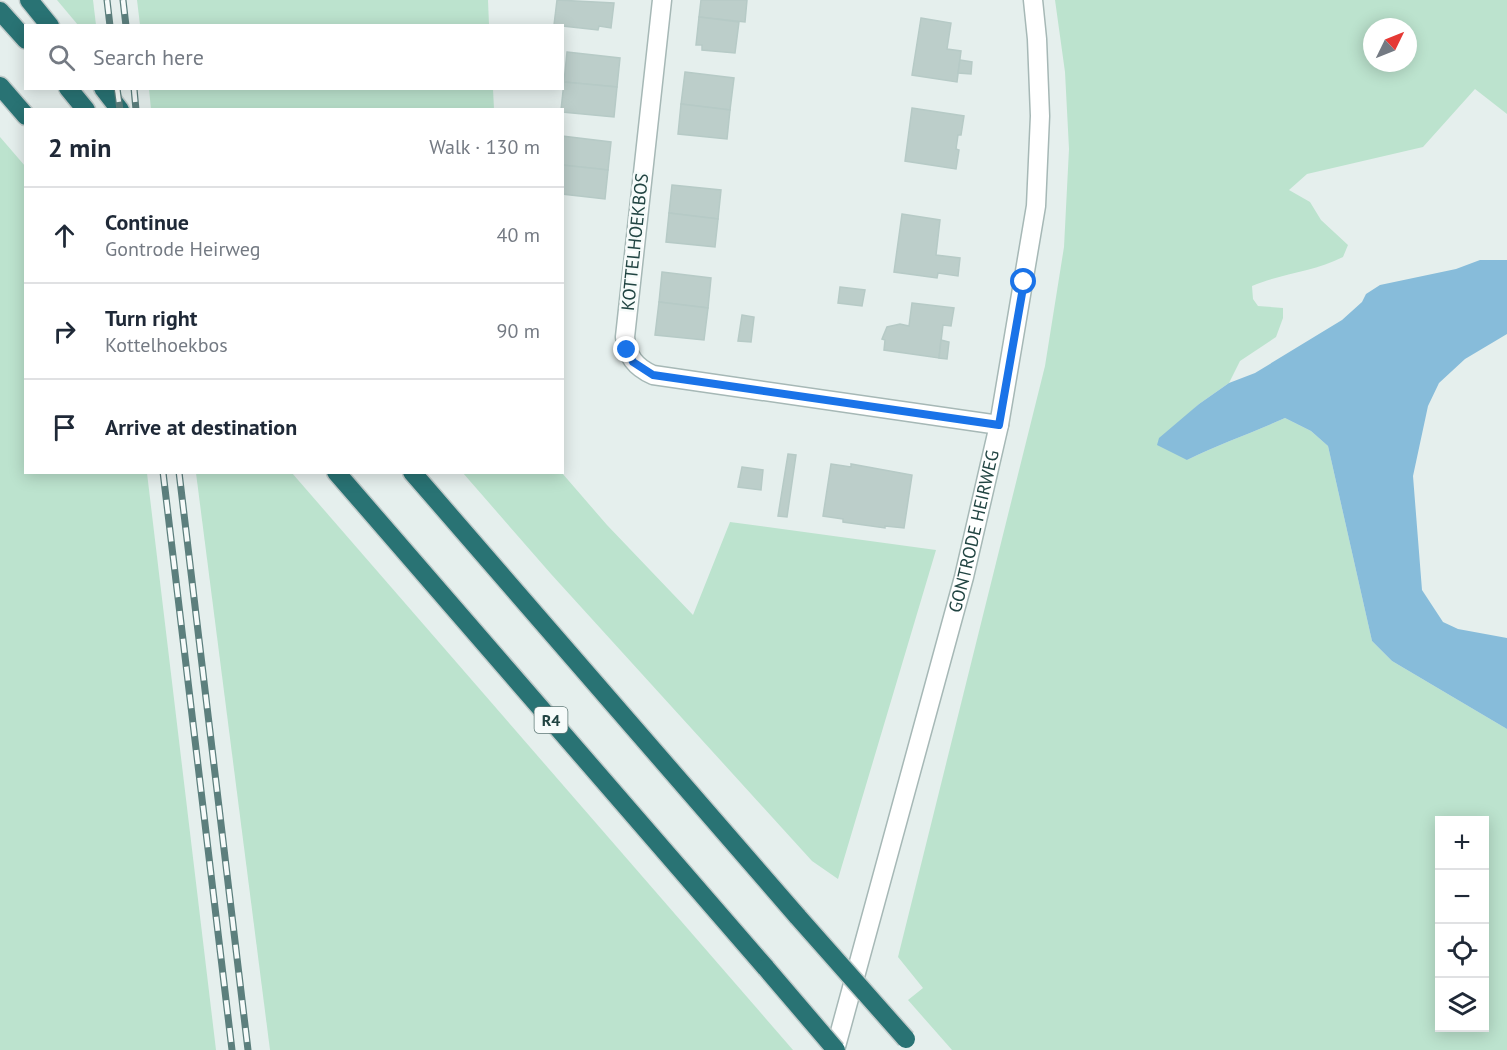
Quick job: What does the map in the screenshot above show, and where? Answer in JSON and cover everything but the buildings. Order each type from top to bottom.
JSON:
[{"type":"highway","points":[[29,0],[48,24]]},
{"type":"highway","points":[[0,11],[24,38]]},
{"type":"highway","points":[[0,86],[24,114]]},
{"type":"highway","points":[[70,90],[84,108]]},
{"type":"highway","points":[[105,90],[118,108]]},
{"type":"highway","name":"R4","points":[[338,474],[836,1050]]},
{"type":"highway","points":[[414,474],[910,1044]]},
{"type":"street","name":"KOTTELHOEKBOS","points":[[662,0],[625,337],[627,350],[633,362],[653,375],[999,425]]},
{"type":"street","name":"GONTRODE HEIRWEG","points":[[836,1050],[964,577],[999,425],[1036,206],[1040,116],[1033,0]]},
{"type":"green space","points":[[57,0],[93,0],[96,24],[77,24]]},
{"type":"green space","points":[[137,0],[488,0],[489,24],[140,24]]},
{"type":"green space","points":[[1055,0],[1507,0],[1507,114],[1475,89],[1423,147],[1307,174],[1289,190],[1310,202],[1321,220],[1348,245],[1343,257],[1321,266],[1252,286],[1253,299],[1258,306],[1283,308],[1283,318],[1276,337],[1240,361],[1229,383],[1199,404],[1184,418],[1187,460],[1285,418],[1311,431],[1328,446],[1372,641],[1392,661],[1507,729],[1507,1050],[952,1050],[908,1000],[923,988],[898,957],[1045,366],[1064,247],[1069,149],[1065,72]]},
{"type":"green space","points":[[149,90],[493,90],[494,108],[151,108]]},
{"type":"green space","points":[[0,137],[24,165],[24,474],[147,474],[216,1050],[0,1050]]},
{"type":"green space","points":[[196,474],[293,474],[793,1050],[270,1050]]},
{"type":"green space","points":[[464,474],[563,474],[607,525],[693,615],[730,522],[936,550],[838,879],[812,861],[551,574]]},
{"type":"water","points":[[1480,260],[1507,260],[1507,334],[1465,359],[1439,383],[1428,406],[1413,476],[1422,590],[1443,622],[1458,629],[1507,638],[1507,729],[1392,661],[1372,641],[1328,446],[1311,431],[1285,418],[1187,460],[1157,445],[1159,438],[1199,404],[1229,383],[1255,373],[1342,320],[1362,302],[1366,294],[1380,285],[1456,269]]},
{"type":"railway","points":[[107,0],[110,24]]},
{"type":"railway","points":[[123,0],[126,24]]},
{"type":"railway","points":[[117,90],[120,108]]},
{"type":"railway","points":[[134,90],[136,108]]},
{"type":"railway","points":[[163,474],[232,1050]]},
{"type":"railway","points":[[179,474],[248,1050]]},
{"type":"route","points":[[627,350],[633,362],[653,375],[999,425],[1024,282]]}]
